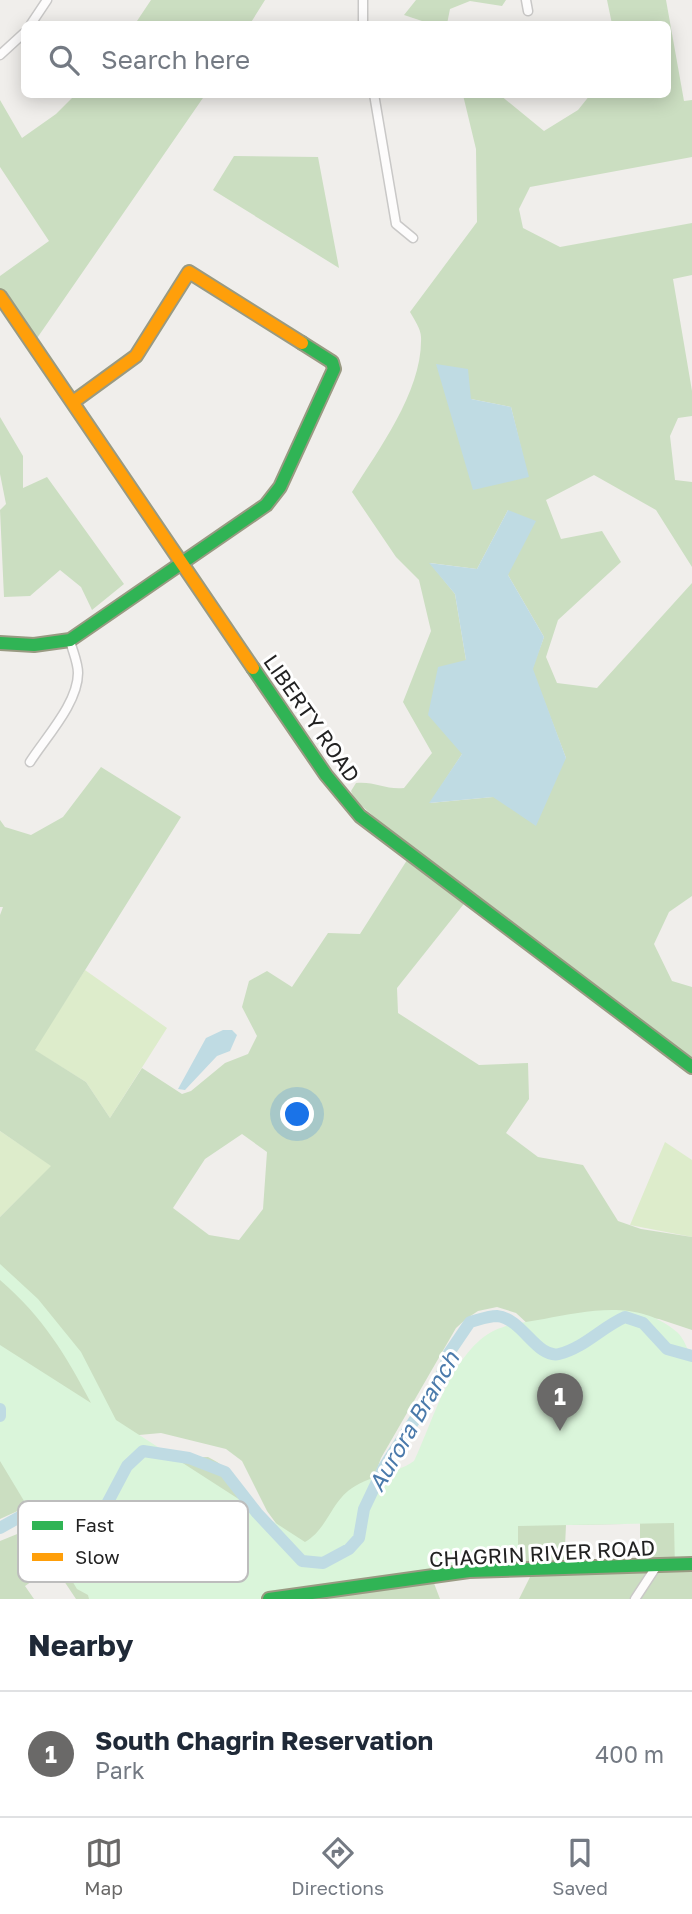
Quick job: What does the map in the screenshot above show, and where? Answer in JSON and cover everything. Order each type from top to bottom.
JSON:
[{"type":"street","points":[[33,21],[47,0]]},
{"type":"street","points":[[363,0],[363,21]]},
{"type":"street","points":[[526,0],[528,11]]},
{"type":"street","points":[[0,55],[21,36]]},
{"type":"street","points":[[375,98],[396,224],[413,238]]},
{"type":"street","points":[[0,643],[34,645],[70,640],[184,563],[273,497],[334,369],[332,362],[189,271],[136,356],[73,402]]},
{"type":"street","name":"LIBERTY ROAD","points":[[0,296],[326,775],[360,816],[692,1067]]},
{"type":"street","points":[[30,762],[72,697],[78,671],[70,640]]},
{"type":"street","name":"CHAGRIN RIVER ROAD","points":[[269,1599],[469,1571],[692,1564]]},
{"type":"street","points":[[635,1599],[656,1567]]},
{"type":"green space","points":[[151,0],[265,0],[252,21],[137,21]]},
{"type":"green space","points":[[416,0],[506,0],[502,6],[470,1],[450,9],[448,21],[422,21],[404,15]]},
{"type":"green space","points":[[607,0],[666,0],[670,21],[611,21]]},
{"type":"green space","points":[[671,28],[684,101],[692,100],[692,157],[530,187],[519,209],[523,228],[560,247],[692,223],[692,275],[673,279],[692,391],[692,416],[678,418],[670,436],[675,480],[692,482],[692,567],[656,510],[594,475],[546,500],[561,539],[602,531],[621,562],[558,620],[546,657],[557,683],[597,688],[692,583],[692,896],[669,912],[654,944],[672,981],[692,987],[692,1067],[467,900],[397,988],[398,1013],[479,1065],[528,1063],[529,1099],[506,1133],[538,1157],[583,1165],[618,1221],[641,1229],[692,1237],[692,1330],[659,1319],[624,1314],[542,1337],[516,1313],[497,1307],[478,1311],[456,1328],[381,1458],[373,1480],[328,1549],[289,1541],[267,1511],[242,1461],[226,1449],[161,1433],[139,1435],[46,1498],[39,1501],[18,1501],[18,1511],[0,1519],[0,1217],[51,1166],[0,1131],[0,915],[3,907],[0,907],[0,820],[5,827],[31,835],[63,817],[101,767],[181,817],[35,1050],[86,1082],[110,1118],[142,1068],[182,1094],[191,1091],[225,1063],[248,1054],[257,1036],[242,1007],[249,981],[267,971],[292,987],[328,933],[360,934],[409,857],[373,828],[378,820],[355,800],[351,791],[356,783],[404,788],[432,753],[403,702],[431,631],[419,580],[396,557],[352,492],[386,438],[415,378],[421,337],[419,327],[410,312],[477,222],[476,149],[464,98],[504,98],[544,131],[578,110],[588,98],[671,98]],"holes":[[[471,399],[511,407],[528,477]],[[508,510],[508,575],[544,637],[532,669],[566,758],[493,797],[430,803],[462,754],[466,660],[455,594],[430,563],[477,569]],[[242,1134],[267,1152],[263,1209],[239,1240],[209,1235],[173,1208],[205,1159]]]},
{"type":"green space","points":[[72,98],[203,98],[33,344],[0,296],[0,276],[49,241],[0,167],[0,100],[22,138],[56,114]]},
{"type":"green space","points":[[234,156],[318,157],[339,268],[213,190]]},
{"type":"green space","points":[[0,417],[23,456],[23,488],[47,477],[124,584],[92,610],[81,587],[60,570],[30,596],[4,597],[0,510],[6,504],[0,474]]},
{"type":"green space","points":[[85,970],[167,1028],[110,1118],[86,1082],[34,1050]]},
{"type":"green space","points":[[0,1131],[52,1166],[0,1217]]},
{"type":"green space","points":[[665,1142],[692,1160],[692,1237],[630,1225]]},
{"type":"green space","points":[[0,1264],[38,1299],[81,1352],[116,1420],[241,1501],[24,1501],[0,1461],[0,1345],[91,1403],[52,1337],[29,1308],[0,1280]]},
{"type":"green space","points":[[630,1311],[662,1322],[677,1332],[692,1359],[692,1568],[675,1569],[674,1523],[518,1526],[518,1573],[458,1575],[282,1599],[89,1599],[88,1595],[77,1589],[73,1582],[248,1582],[248,1505],[305,1542],[318,1531],[348,1491],[414,1461],[441,1397],[458,1366],[480,1340],[502,1327],[578,1313]]},
{"type":"green space","points":[[208,1457],[230,1474],[244,1501],[96,1501],[164,1458]]},
{"type":"green space","points":[[384,1505],[625,1524],[566,1525],[564,1568],[640,1567],[640,1523],[674,1523],[692,1533],[692,1599],[519,1599],[534,1569],[432,1578],[440,1599],[76,1599],[65,1582],[248,1582],[248,1511],[283,1557]]},
{"type":"green space","points":[[18,1534],[18,1582],[31,1582],[25,1586],[34,1599],[0,1599],[0,1541]]},
{"type":"water","points":[[436,364],[468,369],[471,399],[511,407],[529,477],[473,490]]},
{"type":"water","points":[[508,510],[536,521],[508,575],[544,637],[533,669],[566,758],[536,826],[493,797],[429,803],[462,754],[428,715],[438,667],[466,660],[455,594],[429,563],[477,569]]},
{"type":"water","points":[[223,1030],[232,1030],[237,1035],[230,1051],[217,1056],[185,1090],[178,1089],[206,1038]]},
{"type":"waterway","name":"Aurora Branch","points":[[248,1501],[302,1561],[323,1563],[349,1549],[359,1538],[364,1509],[384,1467],[421,1410],[444,1370],[449,1353],[470,1322],[494,1316],[506,1318],[536,1345],[551,1354],[559,1354],[577,1347],[625,1317],[643,1323],[667,1349],[692,1356]]},
{"type":"waterway","name":"Aurora Branch","points":[[0,1409],[0,1416]]},
{"type":"waterway","name":"Aurora Branch","points":[[108,1501],[127,1466],[143,1451],[189,1458],[225,1472],[248,1501]]},
{"type":"waterway","name":"Aurora Branch","points":[[0,1528],[18,1518]]},
{"type":"traffic: fast","points":[[0,643],[34,645],[70,640],[266,505],[280,487],[334,369],[332,362],[302,343]]},
{"type":"traffic: fast","points":[[253,668],[326,775],[360,816],[692,1067]]},
{"type":"traffic: fast","points":[[269,1599],[469,1571],[692,1564]]},
{"type":"traffic: slow","points":[[73,402],[136,356],[189,272],[302,343]]},
{"type":"traffic: slow","points":[[0,296],[253,668]]},
{"type":"place","name":"South Chagrin Reservation","points":[[560,1431]]}]
